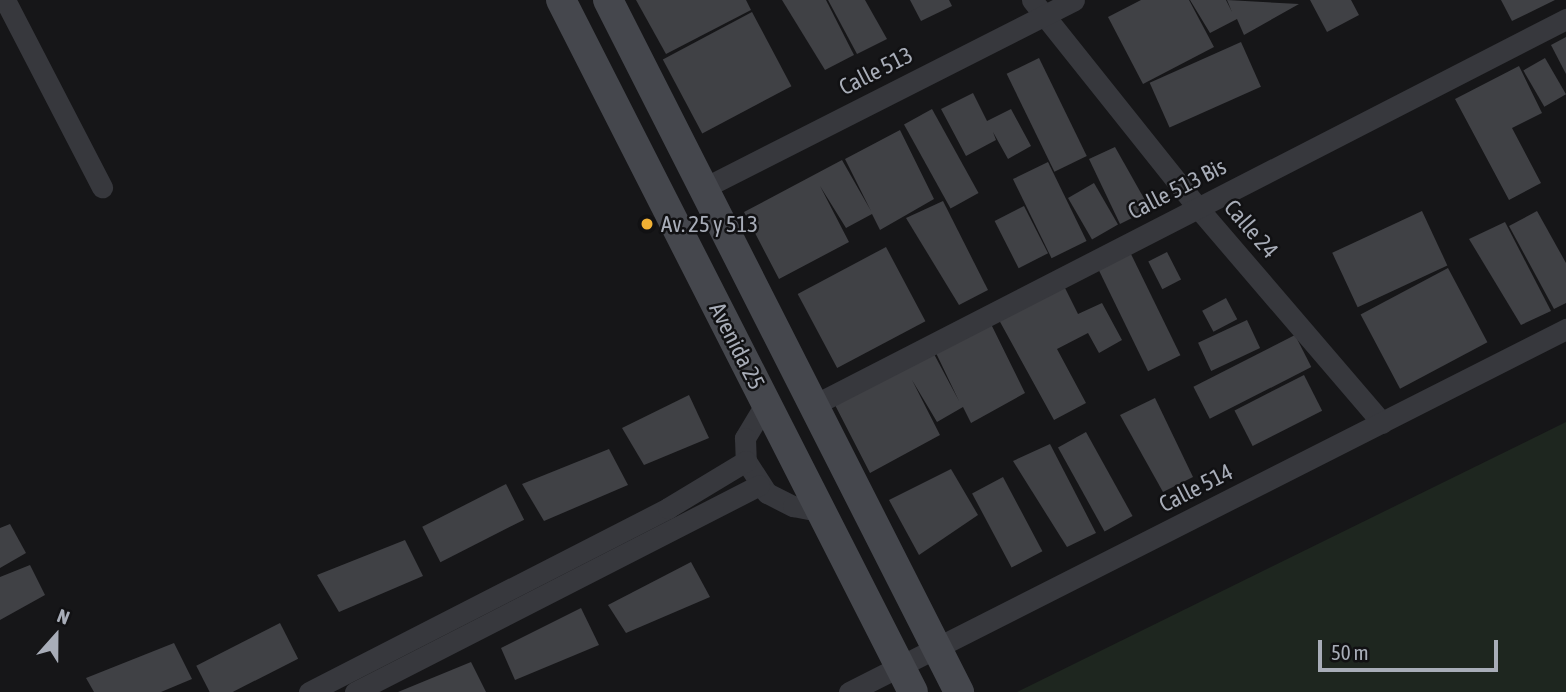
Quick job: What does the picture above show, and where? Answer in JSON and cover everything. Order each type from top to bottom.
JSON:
[{"type":"main road","name":"Avenida 25","points":[[561,0],[906,679]]},
{"type":"main road","name":"Avenida 25","points":[[608,0],[959,692]]},
{"type":"street","points":[[5,0],[102,187]]},
{"type":"street","name":"Calle 513","points":[[702,189],[1036,8],[1074,0]]},
{"type":"street","name":"Calle 24","points":[[1036,8],[1198,208],[1382,423]]},
{"type":"street","name":"Calle 513 Bis","points":[[812,406],[1566,19]]},
{"type":"street","name":"Calle 514","points":[[849,692],[906,679],[937,648],[1566,329]]},
{"type":"street","points":[[766,403],[746,438],[746,461],[759,485],[778,500],[819,511]]},
{"type":"street","points":[[689,508],[746,461]]},
{"type":"street","points":[[309,692],[363,680],[508,601],[689,508],[759,485]]},
{"type":"shaded area","points":[[1566,422],[1566,692],[1017,692]]},
{"type":"building","points":[[636,0],[746,0],[751,10],[666,54]]},
{"type":"building","points":[[782,0],[826,0],[854,55],[825,70]]},
{"type":"building","points":[[828,0],[865,0],[887,39],[857,54]]},
{"type":"building","points":[[910,0],[949,0],[952,6],[921,21]]},
{"type":"building","points":[[1141,0],[1189,0],[1214,47],[1143,84],[1108,17]]},
{"type":"building","points":[[1190,0],[1226,0],[1232,12],[1227,0],[1299,4],[1244,35],[1237,19],[1210,33]]},
{"type":"building","points":[[1310,0],[1351,0],[1359,15],[1327,32]]},
{"type":"building","points":[[1501,0],[1555,0],[1512,21]]},
{"type":"building","points":[[752,12],[791,86],[702,134],[663,59]]},
{"type":"building","points":[[1566,37],[1566,74],[1551,45]]},
{"type":"building","points":[[1241,42],[1261,87],[1170,127],[1150,83]]},
{"type":"building","points":[[1039,58],[1087,156],[1054,172],[1007,74]]},
{"type":"building","points":[[1545,58],[1566,94],[1544,107],[1523,70]]},
{"type":"building","points":[[1519,66],[1542,113],[1512,128],[1541,183],[1509,200],[1455,99]]},
{"type":"building","points":[[973,93],[987,121],[1011,109],[1031,146],[1008,159],[993,132],[996,140],[966,156],[941,109]]},
{"type":"building","points":[[932,109],[979,193],[951,208],[904,125]]},
{"type":"building","points":[[900,130],[934,199],[880,230],[872,214],[846,228],[820,186],[849,242],[779,279],[744,212],[842,160],[871,211],[845,159]]},
{"type":"building","points":[[1115,147],[1150,209],[1120,224],[1089,159]]},
{"type":"building","points":[[1048,162],[1087,241],[1052,258],[1013,179]]},
{"type":"building","points":[[1094,183],[1118,225],[1092,240],[1068,198]]},
{"type":"building","points":[[943,201],[988,290],[959,305],[906,218]]},
{"type":"building","points":[[1024,206],[1048,253],[1019,268],[995,221]]},
{"type":"building","points":[[1422,211],[1447,265],[1358,307],[1332,253]]},
{"type":"building","points":[[1537,211],[1566,263],[1566,303],[1554,309],[1509,226]]},
{"type":"building","points":[[1505,222],[1551,311],[1521,325],[1469,239]]},
{"type":"building","points":[[886,247],[925,321],[837,368],[798,294]]},
{"type":"building","points":[[1130,252],[1180,355],[1148,371],[1098,268]]},
{"type":"building","points":[[1167,252],[1181,280],[1162,289],[1148,262]]},
{"type":"building","points":[[1448,268],[1487,342],[1400,389],[1361,314]]},
{"type":"building","points":[[1064,286],[1078,314],[1102,303],[1122,340],[1099,353],[1088,333],[1057,349],[1086,403],[1054,420],[999,320]]},
{"type":"building","points":[[1226,298],[1237,319],[1213,332],[1202,311]]},
{"type":"building","points":[[1247,320],[1260,348],[1211,371],[1198,343]]},
{"type":"building","points":[[991,324],[1025,393],[971,423],[963,407],[937,422],[912,380],[940,435],[870,473],[835,405],[934,354],[959,401],[936,353]]},
{"type":"building","points":[[1295,335],[1311,367],[1210,419],[1193,387]]},
{"type":"building","points":[[1304,375],[1322,411],[1253,446],[1235,410]]},
{"type":"building","points":[[689,395],[709,438],[644,465],[622,428]]},
{"type":"building","points":[[1155,398],[1193,477],[1163,492],[1120,415]]},
{"type":"building","points":[[1086,432],[1133,516],[1105,531],[1058,448]]},
{"type":"building","points":[[1050,444],[1096,533],[1067,547],[1013,461]]},
{"type":"building","points":[[609,449],[628,485],[544,521],[522,484]]},
{"type":"building","points":[[951,469],[978,515],[919,555],[889,500]]},
{"type":"building","points":[[1003,477],[1042,551],[1012,568],[972,493]]},
{"type":"building","points":[[506,484],[524,520],[440,562],[422,527]]},
{"type":"building","points":[[10,524],[26,553],[0,568],[0,528]]},
{"type":"building","points":[[405,540],[423,576],[339,612],[317,575]]},
{"type":"building","points":[[691,562],[710,597],[626,633],[608,605]]},
{"type":"building","points":[[30,565],[45,595],[0,620],[0,577]]},
{"type":"building","points":[[581,608],[599,645],[515,680],[501,648]]},
{"type":"building","points":[[280,623],[298,659],[233,692],[210,692],[196,666]]},
{"type":"building","points":[[174,643],[192,679],[161,692],[94,692],[86,678]]},
{"type":"building","points":[[471,662],[486,692],[398,692]]},
{"type":"place","name":"Av. 25 y 513","points":[[647,224]]}]
